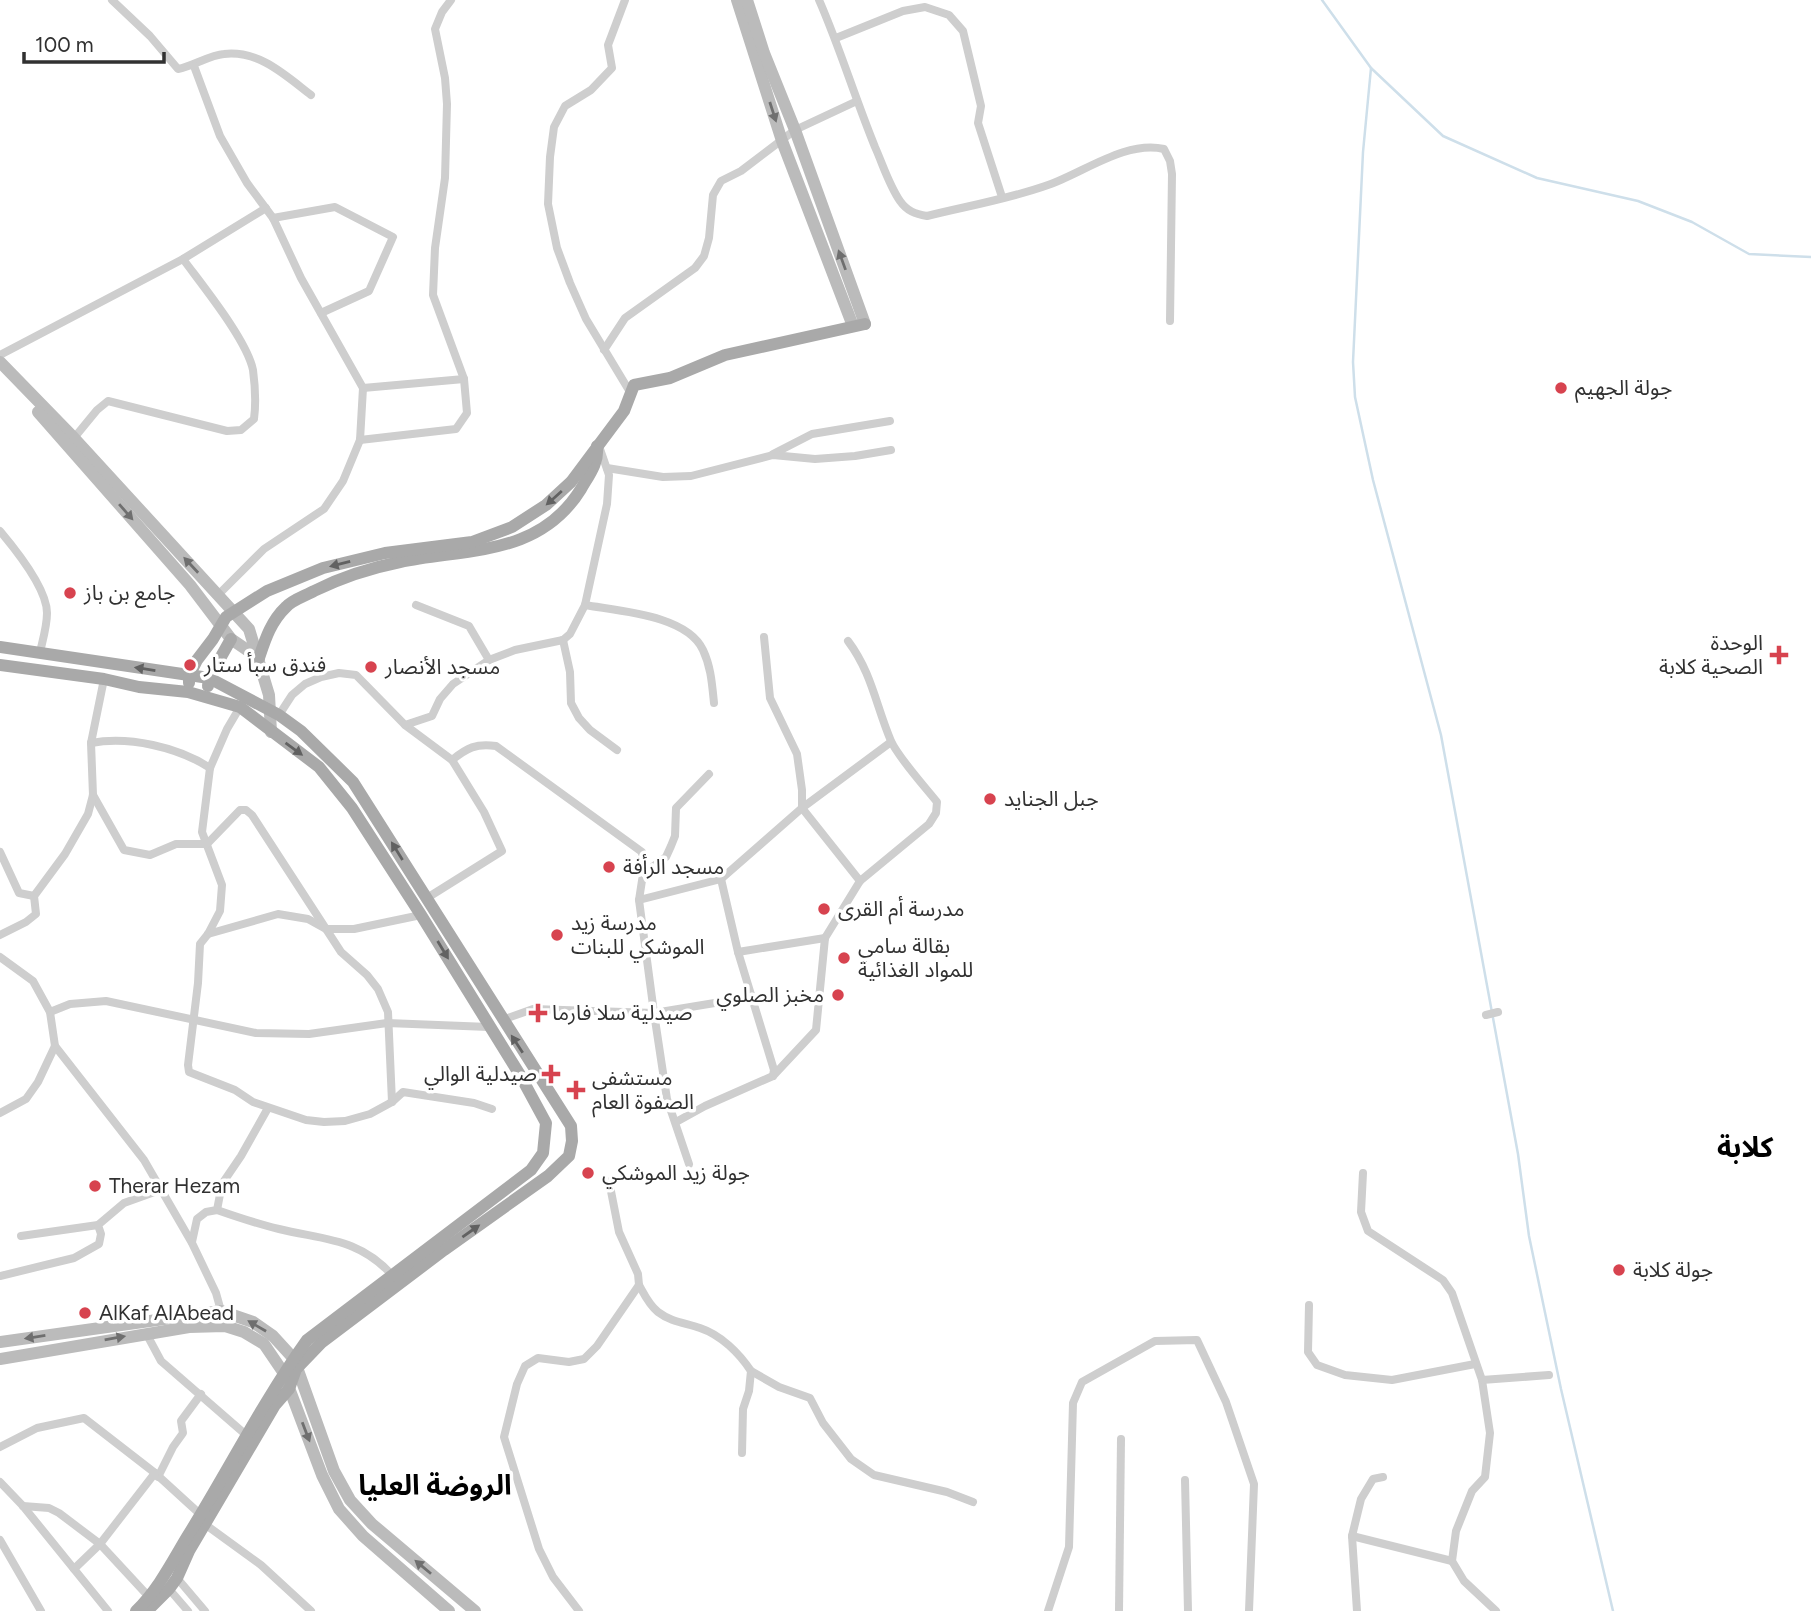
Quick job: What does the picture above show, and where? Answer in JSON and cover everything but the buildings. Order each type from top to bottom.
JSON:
[{"type":"main road","points":[[737,0],[782,141],[859,325]]},
{"type":"main road","points":[[747,0],[764,53],[795,130],[859,325]]},
{"type":"main road","points":[[188,692],[189,676],[221,624],[232,611],[267,591],[323,568],[385,553],[472,542],[512,527],[546,505],[571,482],[624,411],[634,385],[670,378],[725,355],[859,325]]},
{"type":"main road","points":[[0,362],[74,438],[249,629],[274,713],[271,732]]},
{"type":"main road","points":[[0,369],[190,585],[231,639],[259,658]]},
{"type":"main road","points":[[259,658],[268,631],[286,605],[334,581],[400,562],[485,551],[523,539],[558,518],[578,494],[596,463],[598,444]]},
{"type":"main road","points":[[207,696],[209,678],[231,639]]},
{"type":"main road","points":[[0,647],[209,678],[274,713],[301,731],[353,782],[571,1126],[569,1156],[548,1176],[444,1250],[283,1372],[246,1434],[173,1584],[147,1611]]},
{"type":"main road","points":[[0,665],[207,696],[240,707],[319,767],[352,808],[421,915],[520,1075],[546,1123],[543,1153],[531,1170],[307,1340],[295,1364],[289,1389],[275,1405],[204,1520],[150,1598],[136,1611]]},
{"type":"main road","points":[[0,1342],[221,1311],[253,1322],[273,1335],[295,1364],[334,1471],[350,1500],[372,1524],[475,1611]]},
{"type":"main road","points":[[0,1359],[189,1327],[225,1326],[244,1332],[264,1344],[283,1372],[322,1475],[338,1509],[363,1536],[449,1611]]},
{"type":"street","points":[[112,0],[150,36],[178,69],[194,66],[222,54],[246,54],[272,65],[311,95]]},
{"type":"street","points":[[360,440],[456,429],[467,413],[464,379],[433,295],[435,248],[445,178],[447,104],[445,78],[435,29],[451,0]]},
{"type":"street","points":[[625,0],[608,45],[612,68],[591,90],[565,106],[554,127],[548,204],[557,248],[586,319],[630,392]]},
{"type":"street","points":[[819,0],[836,38],[857,102],[887,176],[901,202],[913,213],[927,216],[1047,186],[1133,148],[1149,146],[1164,149],[1172,174],[1170,321]]},
{"type":"street","points":[[836,38],[903,11],[925,7],[949,15],[963,31],[981,106],[978,123],[1002,197]]},
{"type":"street","points":[[194,66],[220,136],[247,183],[273,218],[301,278],[363,388],[360,440],[343,481],[324,509],[264,549],[218,595]]},
{"type":"street","points":[[604,350],[625,318],[695,268],[704,256],[709,237],[713,195],[721,181],[741,171],[795,130],[857,102]]},
{"type":"street","points":[[273,218],[335,207],[393,237],[369,291],[321,313]]},
{"type":"street","points":[[0,355],[183,260],[266,208]]},
{"type":"street","points":[[74,438],[108,401],[227,431],[241,430],[254,419],[253,369],[245,351],[212,298],[183,260]]},
{"type":"street","points":[[363,388],[464,379]]},
{"type":"street","points":[[607,468],[663,477],[691,476],[773,454],[813,434],[890,421]]},
{"type":"street","points":[[405,725],[432,716],[447,691],[489,660],[515,650],[563,640],[570,634],[585,605],[607,504],[609,475],[598,444]]},
{"type":"street","points":[[773,454],[815,459],[891,450]]},
{"type":"street","points":[[0,531],[11,543],[45,597],[47,616],[40,652]]},
{"type":"street","points":[[416,605],[469,626],[489,660]]},
{"type":"street","points":[[585,605],[659,617],[684,630],[702,647],[711,673],[714,703]]},
{"type":"street","points":[[764,637],[770,698],[797,754],[802,808],[860,881]]},
{"type":"street","points":[[563,640],[570,672],[571,703],[590,730],[617,750]]},
{"type":"street","points":[[676,1122],[773,1076],[816,1030],[825,937],[860,881],[929,824],[936,813],[937,802],[891,742],[873,684],[861,658],[848,641]]},
{"type":"street","points":[[274,713],[305,684],[339,673],[356,676],[405,725],[452,760],[484,812],[502,851],[426,898]]},
{"type":"street","points":[[0,935],[36,914],[34,896],[65,854],[88,814],[93,795],[91,743],[104,679]]},
{"type":"street","points":[[240,707],[210,768],[202,832],[222,885],[220,911],[200,944],[189,1072],[234,1090],[253,1102],[306,1120],[345,1121],[370,1114],[392,1102],[403,1092],[474,1103],[492,1109]]},
{"type":"street","points":[[91,743],[108,741],[151,745],[180,752],[210,768]]},
{"type":"street","points":[[639,900],[721,878],[802,808],[891,742]]},
{"type":"street","points":[[452,760],[470,747],[483,744],[496,747],[642,852],[643,874],[639,900],[654,1013],[667,1099],[689,1164]]},
{"type":"street","points":[[643,874],[666,857],[675,836],[676,808],[709,774]]},
{"type":"street","points":[[93,795],[124,850],[149,855],[176,844],[207,844],[240,810],[246,810],[259,825],[341,952],[367,975],[378,989],[388,1012],[392,1102]]},
{"type":"street","points":[[0,852],[19,894],[34,896]]},
{"type":"street","points":[[721,878],[738,952],[774,1070],[773,1076]]},
{"type":"street","points":[[208,934],[278,914],[308,919],[326,929],[354,929],[421,915]]},
{"type":"street","points":[[738,952],[825,937]]},
{"type":"street","points":[[0,957],[33,981],[50,1012],[55,1046],[144,1160],[192,1243],[216,1293],[221,1311]]},
{"type":"street","points":[[502,1020],[533,1009],[654,1013],[751,997]]},
{"type":"street","points":[[50,1012],[70,1004],[106,1001],[256,1033],[309,1034],[387,1023],[489,1027]]},
{"type":"street","points":[[1486,1015],[1497,1012]]},
{"type":"street","points":[[0,1113],[26,1099],[38,1082],[55,1046]]},
{"type":"street","points":[[216,1210],[222,1184],[268,1108]]},
{"type":"street","points":[[1363,1173],[1361,1212],[1368,1231],[1443,1280],[1452,1293],[1482,1380],[1490,1433],[1485,1477],[1472,1491],[1456,1531],[1452,1561],[1464,1581],[1496,1611]]},
{"type":"street","points":[[608,1181],[619,1232],[638,1274],[639,1284],[656,1311],[670,1319],[702,1328],[715,1335],[726,1342],[751,1371],[779,1387],[810,1398],[823,1423],[851,1460],[874,1475],[947,1492],[973,1502]]},
{"type":"street","points":[[21,1236],[98,1225],[124,1203],[160,1190]]},
{"type":"street","points":[[192,1243],[197,1219],[216,1210],[274,1228],[341,1241],[378,1259],[392,1275]]},
{"type":"street","points":[[0,1276],[74,1258],[99,1244],[101,1234],[98,1225]]},
{"type":"street","points":[[579,1611],[553,1577],[539,1549],[504,1437],[517,1384],[525,1366],[538,1358],[569,1362],[584,1359],[597,1346],[639,1284]]},
{"type":"street","points":[[1309,1305],[1308,1352],[1317,1365],[1336,1372],[1392,1380],[1475,1364]]},
{"type":"street","points":[[146,1333],[161,1361],[246,1434]]},
{"type":"street","points":[[1048,1611],[1069,1547],[1073,1403],[1082,1382],[1155,1341],[1197,1340],[1226,1402],[1254,1484],[1249,1611]]},
{"type":"street","points":[[742,1453],[743,1409],[749,1391],[751,1371]]},
{"type":"street","points":[[1482,1380],[1549,1375]]},
{"type":"street","points":[[74,1569],[100,1544],[156,1475],[183,1433],[181,1422],[201,1394]]},
{"type":"street","points":[[0,1447],[37,1427],[85,1418],[156,1475],[204,1520],[311,1611]]},
{"type":"street","points":[[1119,1611],[1121,1439]]},
{"type":"street","points":[[1357,1611],[1352,1536],[1361,1499],[1373,1479],[1382,1477]]},
{"type":"street","points":[[1185,1480],[1188,1611]]},
{"type":"street","points":[[0,1482],[23,1506],[108,1611]]},
{"type":"street","points":[[23,1506],[49,1508],[59,1513],[100,1544],[150,1598]]},
{"type":"street","points":[[1352,1536],[1452,1561]]},
{"type":"street","points":[[0,1540],[41,1611]]},
{"type":"street","points":[[173,1584],[188,1611]]},
{"type":"street","points":[[173,1584],[205,1611]]},
{"type":"waterway","points":[[1322,0],[1371,68],[1443,136],[1537,178],[1638,201],[1692,222],[1749,254],[1811,257]]},
{"type":"waterway","points":[[1371,68],[1363,152],[1353,362],[1355,397],[1373,480],[1441,735],[1518,1154],[1529,1236],[1561,1389],[1613,1611]]},
{"type":"place","name":"جولة الجهيم","points":[[1561,388]]},
{"type":"place","name":"جامع بن باز","points":[[70,593]]},
{"type":"place","name":"الوحدة الصحية كلابة","points":[[1779,655]]},
{"type":"place","name":"فندق سبأ ستار","points":[[190,665]]},
{"type":"place","name":"مسجد الأنصار","points":[[371,667]]},
{"type":"place","name":"جبل الجنايد","points":[[990,799]]},
{"type":"place","name":"مسجد الرأفة","points":[[609,867]]},
{"type":"place","name":"مدرسة أم القرى","points":[[824,909]]},
{"type":"place","name":"مدرسة زيد الموشكي للبنات","points":[[557,935]]},
{"type":"place","name":"بقالة سامي للمواد الغذائية","points":[[844,958]]},
{"type":"place","name":"مخبز الصلوي","points":[[838,995]]},
{"type":"place","name":"صيدلية سلا فارما","points":[[538,1013]]},
{"type":"place","name":"صيدلية الوالي","points":[[551,1074]]},
{"type":"place","name":"مستشفى الصفوة العام","points":[[576,1090]]},
{"type":"place","name":"جولة زيد الموشكي","points":[[588,1173]]},
{"type":"place","name":"Therar Hezam","points":[[95,1186]]},
{"type":"place","name":"جولة كلابة","points":[[1619,1270]]},
{"type":"place","name":"AlKaf AlAbead","points":[[85,1313]]},
{"type":"district","name":"كلابة","points":[[1745,1147]]},
{"type":"district","name":"الروضة العليا","points":[[435,1485]]}]
